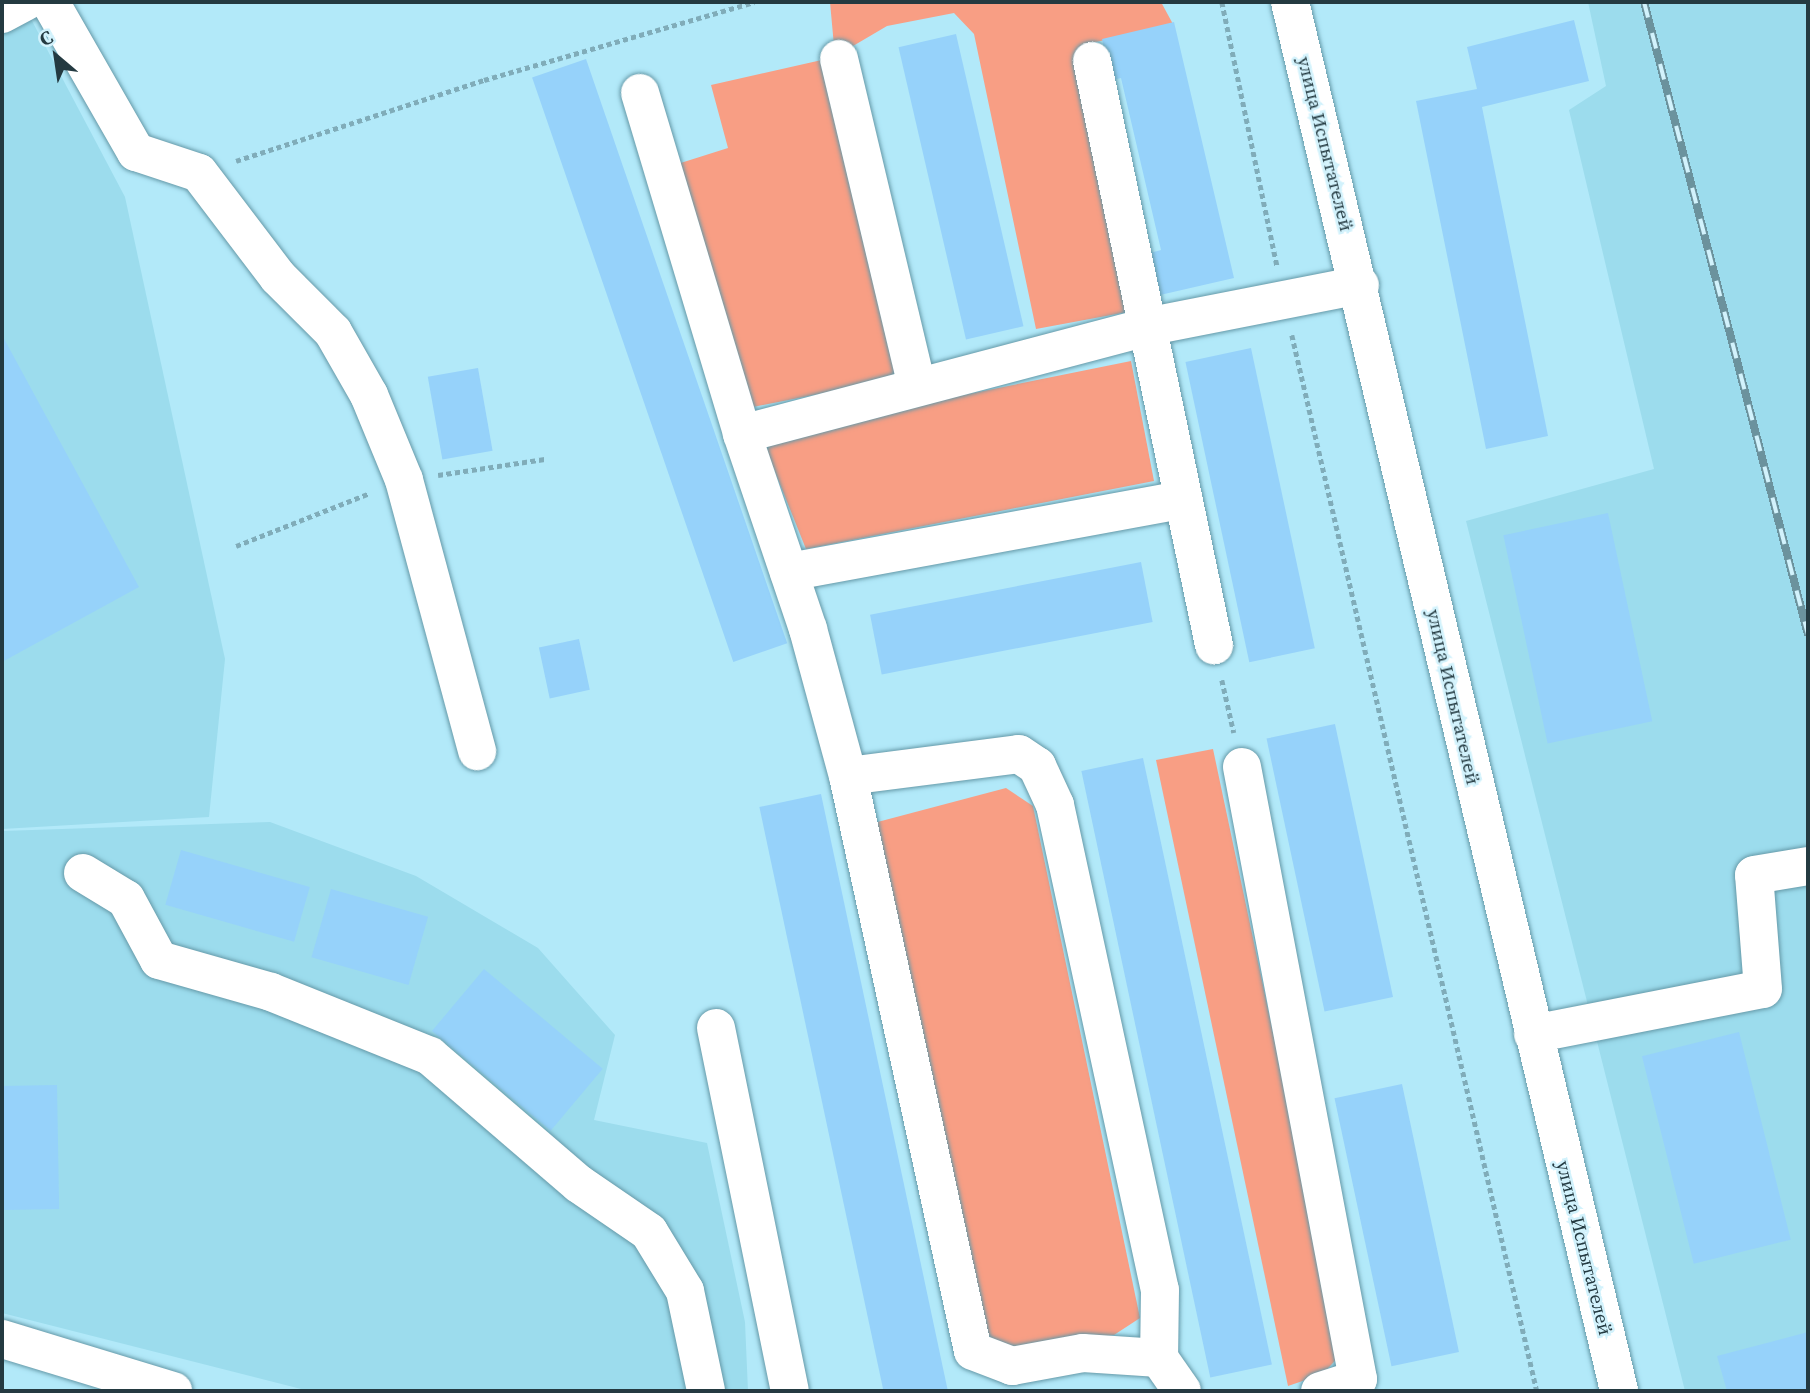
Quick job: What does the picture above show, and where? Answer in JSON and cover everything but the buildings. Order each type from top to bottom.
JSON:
[{"type":"main road","points":[[2,14],[25,2]]},
{"type":"main road","points":[[50,2],[136,152],[199,173],[278,277],[333,331],[369,395],[404,480],[477,751]]},
{"type":"main road","name":"улица Испытателей","points":[[1290,2],[1360,285],[1533,1034],[1619,1391]]},
{"type":"main road","points":[[839,59],[917,386]]},
{"type":"main road","points":[[1092,61],[1214,645]]},
{"type":"main road","points":[[639,93],[742,434],[789,572],[848,776],[973,1351],[1012,1366],[1083,1353],[1158,1358]]},
{"type":"main road","points":[[742,434],[1146,327],[1283,296],[1360,285]]},
{"type":"main road","points":[[789,572],[1183,500]]},
{"type":"main road","points":[[848,776],[1019,754],[1037,766],[1055,805],[1160,1290],[1158,1358],[1182,1391]]},
{"type":"main road","points":[[1242,767],[1360,1385],[1320,1391]]},
{"type":"main road","points":[[1533,1034],[1763,989],[1754,875],[1808,866]]},
{"type":"main road","points":[[83,873],[126,899],[159,960],[271,992],[430,1056],[579,1184],[649,1232],[685,1292],[705,1391]]},
{"type":"main road","points":[[716,1028],[790,1391]]},
{"type":"main road","points":[[2,1339],[173,1391]]},
{"type":"path","points":[[199,173],[484,80],[754,2]]},
{"type":"path","points":[[1222,2],[1283,296],[1537,1391]]},
{"type":"path","points":[[1214,645],[1242,767]]},
{"type":"shaded area","points":[[2,2],[22,2],[125,197],[225,659],[209,817],[2,829]]},
{"type":"shaded area","points":[[830,2],[1161,2],[1174,26],[1086,44],[1133,311],[1036,329],[974,34],[954,13],[887,26],[836,56],[910,376],[753,407],[668,167],[728,148],[711,85],[835,57]]},
{"type":"shaded area","points":[[1588,2],[1808,2],[1808,1391],[1685,1391],[1466,521],[1654,469],[1569,110],[1606,86]]},
{"type":"shaded area","points":[[1131,361],[1154,481],[806,549],[765,447],[919,404]]},
{"type":"shaded area","points":[[1213,749],[1341,1354],[1323,1374],[1288,1386],[1156,760]]},
{"type":"shaded area","points":[[1006,788],[1033,806],[1140,1318],[1114,1335],[1012,1350],[981,1333],[870,824]]},
{"type":"shaded area","points":[[270,822],[416,876],[538,948],[615,1035],[594,1120],[707,1143],[745,1322],[748,1391],[309,1391],[2,1313],[2,831]]},
{"type":"railway","points":[[1644,2],[1808,635]]}]
